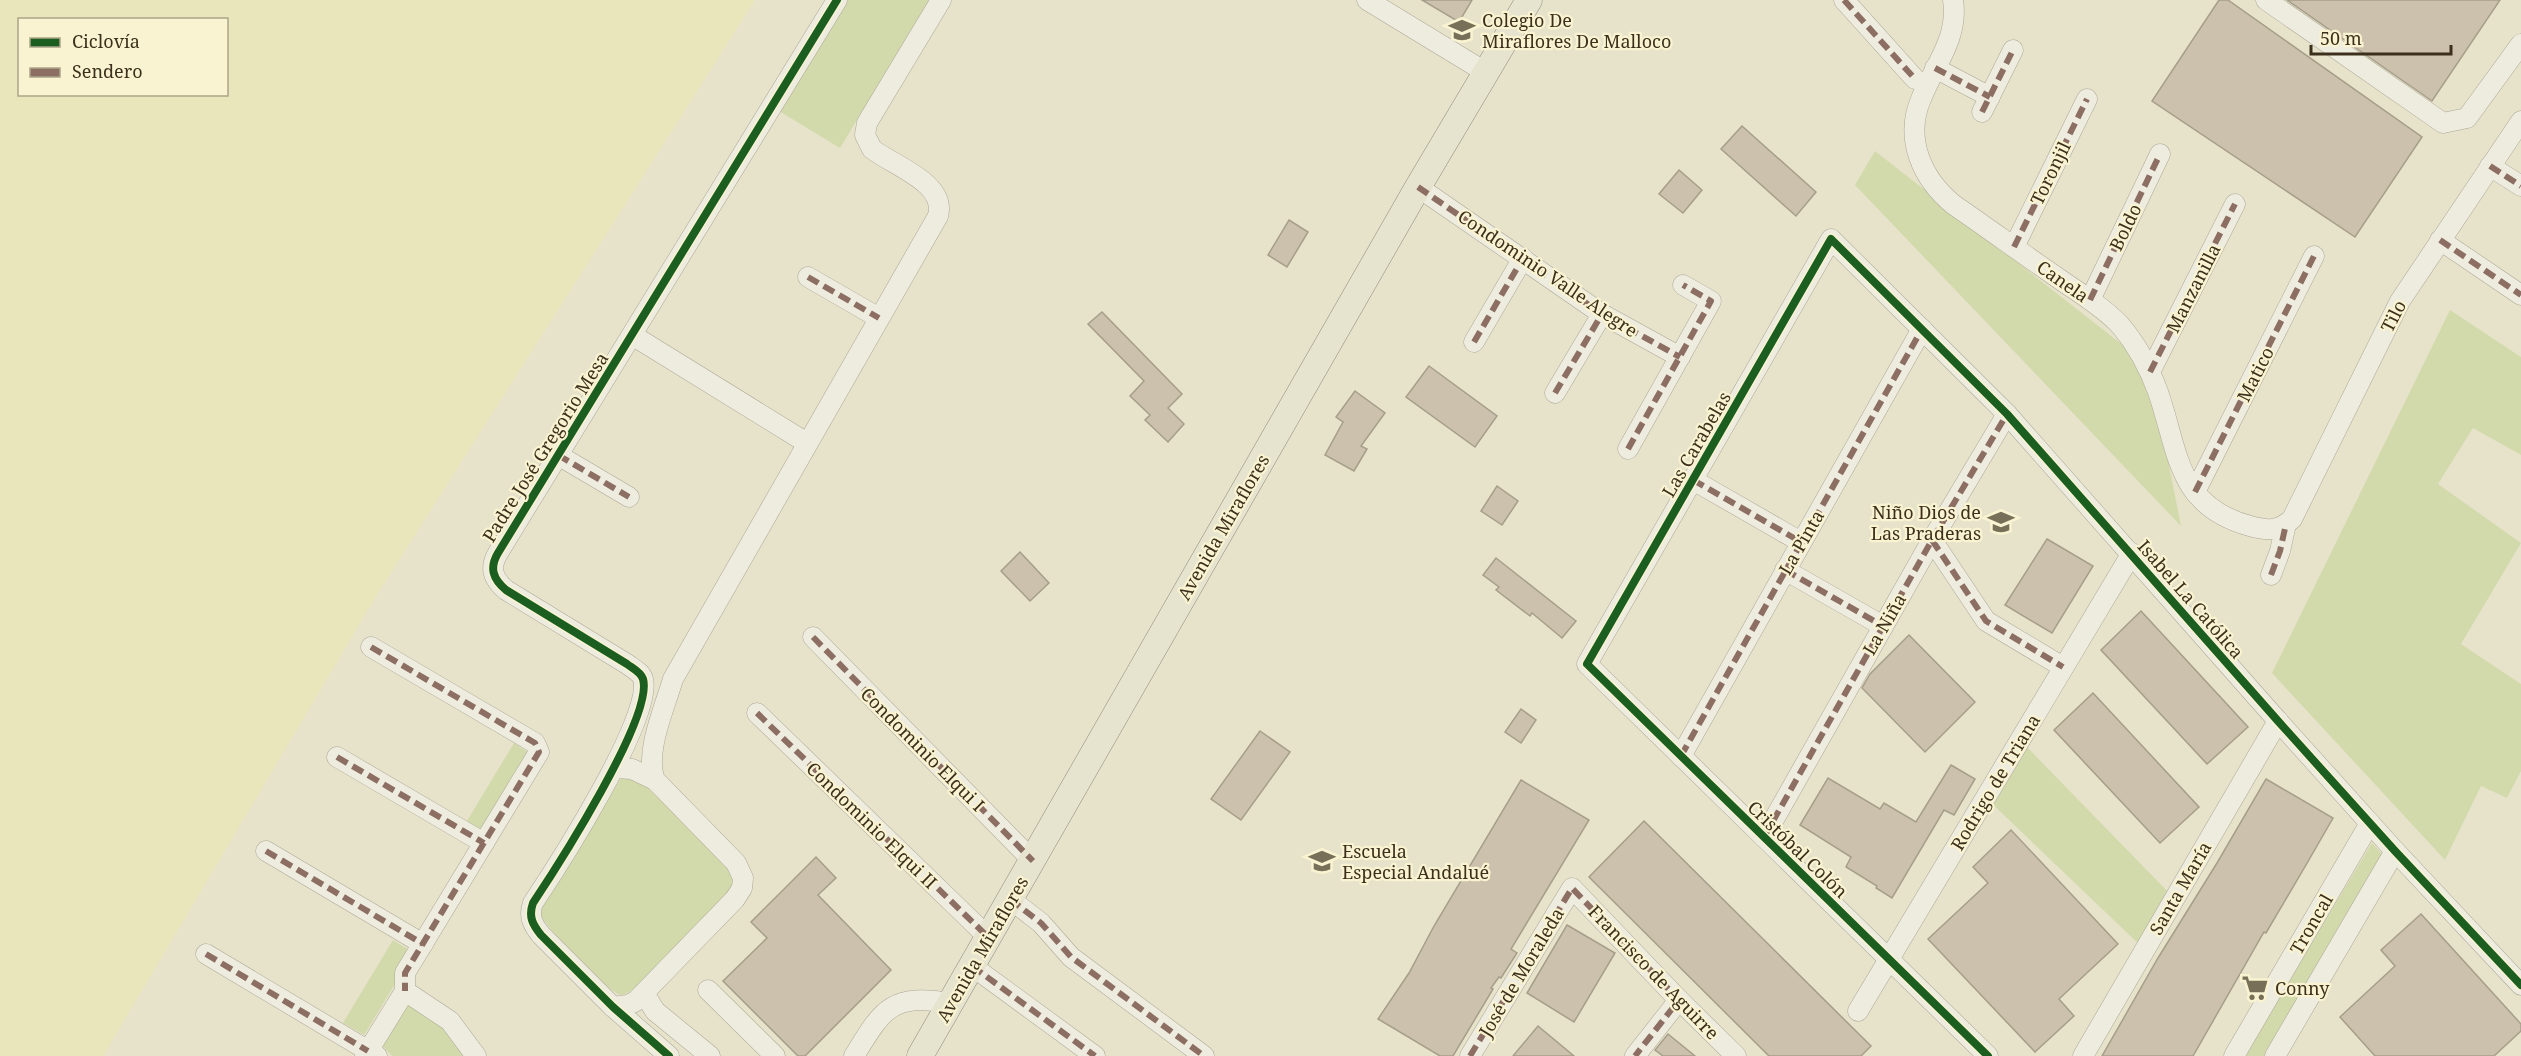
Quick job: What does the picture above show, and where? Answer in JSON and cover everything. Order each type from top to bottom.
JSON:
[{"type":"main road","name":"Avenida Miraflores","points":[[920,1056],[1418,187],[1529,0]]},
{"type":"street","name":"Padre José Gregorio Mesa","points":[[644,683],[640,673],[512,594],[498,582],[493,574],[495,557],[837,0]]},
{"type":"street","points":[[656,780],[651,760],[673,680],[807,443],[931,232],[941,207],[937,195],[930,186],[872,149],[866,139],[866,127],[875,107],[941,0]]},
{"type":"street","points":[[1367,0],[1487,74]]},
{"type":"street","points":[[1844,0],[1915,79]]},
{"type":"street","name":"Canela","points":[[1953,0],[1951,34],[1920,100],[1914,127],[1916,148],[1923,168],[1945,198],[2090,300],[2127,333],[2150,372],[2176,459],[2195,492],[2221,514],[2248,526],[2270,530],[2286,525]]},
{"type":"street","points":[[2266,0],[2443,123],[2467,118],[2521,44]]},
{"type":"street","points":[[1935,68],[1986,104],[2013,50]]},
{"type":"street","name":"Toronjil","points":[[2014,247],[2087,99]]},
{"type":"street","name":"Tilo","points":[[2271,575],[2286,525],[2296,511],[2400,301],[2521,121]]},
{"type":"street","name":"Boldo","points":[[2090,300],[2160,154]]},
{"type":"street","points":[[2490,166],[2521,186]]},
{"type":"street","name":"Condominio Valle Alegre","points":[[1418,187],[1602,314],[1680,357]]},
{"type":"street","name":"Manzanilla","points":[[2150,372],[2235,204]]},
{"type":"street","name":"Isabel La Católica","points":[[1831,239],[2007,414],[2278,721],[2396,852],[2521,985]]},
{"type":"street","name":"Las Carabelas","points":[[1587,664],[1831,239]]},
{"type":"street","points":[[2440,240],[2521,295]]},
{"type":"street","name":"Matico","points":[[2195,492],[2314,256]]},
{"type":"street","points":[[1474,342],[1522,258]]},
{"type":"street","points":[[808,276],[879,318]]},
{"type":"street","points":[[1628,449],[1712,301],[1683,285]]},
{"type":"street","points":[[1555,393],[1602,314]]},
{"type":"street","name":"La Pinta","points":[[1681,756],[1922,330]]},
{"type":"street","points":[[632,335],[807,443]]},
{"type":"street","name":"La Niña","points":[[1764,837],[1932,540],[2007,414]]},
{"type":"street","points":[[558,455],[629,498]]},
{"type":"street","points":[[1692,480],[1801,542]]},
{"type":"street","points":[[1932,540],[1986,621],[2063,668]]},
{"type":"street","name":"Rodrigo de Triana","points":[[1858,1011],[2132,553]]},
{"type":"street","points":[[1785,570],[1883,626]]},
{"type":"street","name":"Condominio Elqui I","points":[[813,637],[1033,861]]},
{"type":"street","points":[[206,954],[370,1054],[405,991],[405,974],[539,753],[535,743],[371,647]]},
{"type":"street","name":"Cristóbal Colón","points":[[1587,664],[1988,1056]]},
{"type":"street","points":[[669,1056],[613,1006],[541,935],[534,926],[531,915],[533,903],[615,768],[635,721],[644,683],[673,680]]},
{"type":"street","name":"Condominio Elqui II","points":[[757,713],[988,938]]},
{"type":"street","name":"Santa María","points":[[2083,1056],[2278,721]]},
{"type":"street","points":[[337,757],[484,843]]},
{"type":"street","points":[[613,1006],[628,1005],[644,993],[735,899],[743,883],[742,873],[736,863],[656,780],[632,769],[615,768]]},
{"type":"street","name":"Troncal","points":[[2234,1056],[2370,823]]},
{"type":"street","points":[[267,851],[423,944]]},
{"type":"street","name":"Troncal","points":[[2275,1056],[2396,852]]},
{"type":"street","name":"Francisco de Aguirre","points":[[1572,888],[1736,1056]]},
{"type":"street","name":"José de Moraleda","points":[[1470,1056],[1572,888]]},
{"type":"street","points":[[1010,899],[1041,922],[1071,957],[1204,1056]]},
{"type":"street","points":[[972,966],[1095,1056]]},
{"type":"street","points":[[708,990],[775,1056]]},
{"type":"street","points":[[405,991],[450,1021],[476,1056]]},
{"type":"street","points":[[644,993],[655,1011],[710,1056]]},
{"type":"street","points":[[854,1056],[876,1021],[887,1009],[904,1002],[926,999],[951,1003]]},
{"type":"street","points":[[1635,1056],[1679,1000]]},
{"type":"shaded area","points":[[0,0],[755,0],[375,598],[103,1056],[0,1056]]},
{"type":"green space","points":[[848,0],[929,0],[840,148],[779,111]]},
{"type":"green space","points":[[1875,151],[2133,353],[2158,410],[2181,526],[1855,185]]},
{"type":"green space","points":[[2450,310],[2521,357],[2521,455],[2473,428],[2438,484],[2521,543],[2461,644],[2521,684],[2521,771],[2507,798],[2481,786],[2445,860],[2272,673]]},
{"type":"green space","points":[[2020,740],[2174,898],[2144,949],[1986,798]]},
{"type":"green space","points":[[514,743],[534,756],[485,839],[464,826]]},
{"type":"green space","points":[[623,775],[640,780],[728,868],[734,882],[727,896],[631,991],[622,995],[614,992],[591,973],[565,946],[546,923],[541,915],[541,908]]},
{"type":"green space","points":[[2372,843],[2383,855],[2264,1056],[2244,1056]]},
{"type":"green space","points":[[393,940],[414,953],[364,1035],[343,1023]]},
{"type":"green space","points":[[410,1004],[434,1019],[467,1056],[392,1056],[382,1045],[406,1005]]},
{"type":"building","points":[[1422,0],[1472,0],[1459,22]]},
{"type":"building","points":[[2219,0],[2228,0],[2422,137],[2355,237],[2152,101]]},
{"type":"building","points":[[2287,0],[2500,0],[2432,101]]},
{"type":"building","points":[[1742,126],[1816,192],[1796,216],[1721,149]]},
{"type":"building","points":[[1679,170],[1702,190],[1683,213],[1659,194]]},
{"type":"building","points":[[1289,220],[1308,232],[1287,267],[1268,255]]},
{"type":"building","points":[[1102,312],[1182,394],[1168,408],[1184,424],[1168,442],[1145,420],[1150,415],[1130,396],[1144,381],[1088,324]]},
{"type":"building","points":[[1429,366],[1497,416],[1475,447],[1406,397]]},
{"type":"building","points":[[1355,391],[1385,413],[1361,446],[1367,449],[1354,471],[1325,455],[1343,422],[1336,417]]},
{"type":"building","points":[[1497,486],[1518,501],[1502,525],[1481,511]]},
{"type":"building","points":[[2047,539],[2093,566],[2052,633],[2005,605]]},
{"type":"building","points":[[1020,552],[1049,583],[1030,601],[1001,571]]},
{"type":"building","points":[[1496,558],[1576,621],[1562,638],[1532,613],[1530,616],[1496,590],[1499,587],[1483,575]]},
{"type":"building","points":[[2141,611],[2248,727],[2207,764],[2101,650]]},
{"type":"building","points":[[1909,635],[1975,702],[1925,752],[1862,688],[1870,674]]},
{"type":"building","points":[[2093,693],[2199,807],[2160,843],[2054,730]]},
{"type":"building","points":[[1521,709],[1536,720],[1521,743],[1505,732]]},
{"type":"building","points":[[1260,731],[1290,752],[1241,820],[1211,799]]},
{"type":"building","points":[[1951,765],[1975,779],[1954,815],[1944,810],[1892,898],[1846,867],[1851,857],[1800,825],[1828,778],[1880,809],[1884,803],[1916,822]]},
{"type":"building","points":[[2266,779],[2333,818],[2266,933],[2264,932],[2193,1056],[2102,1056],[2158,958]]},
{"type":"building","points":[[1521,780],[1589,820],[1511,949],[1517,953],[1501,978],[1499,977],[1491,988],[1493,989],[1453,1056],[1440,1056],[1378,1019],[1409,973],[1434,926]]},
{"type":"building","points":[[1644,821],[1871,1046],[1861,1056],[1769,1056],[1589,877]]},
{"type":"building","points":[[2011,830],[2118,944],[2059,999],[2074,1016],[2035,1052],[1928,939],[1988,883],[1973,867]]},
{"type":"building","points":[[816,857],[836,878],[818,895],[891,970],[805,1056],[798,1056],[723,981],[767,938],[751,922]]},
{"type":"building","points":[[2421,914],[2521,1024],[2521,1031],[2494,1056],[2375,1056],[2340,1017],[2395,966],[2381,950]]},
{"type":"building","points":[[1567,925],[1615,953],[1574,1022],[1527,993]]},
{"type":"building","points":[[1538,1026],[1574,1056],[1513,1056]]},
{"type":"building","points":[[1668,1034],[1695,1056],[1663,1056],[1655,1050]]},
{"type":"marked path","points":[[1844,0],[1915,79]]},
{"type":"marked path","points":[[1982,112],[2013,50]]},
{"type":"marked path","points":[[1935,68],[1990,97]]},
{"type":"marked path","points":[[2014,247],[2087,99]]},
{"type":"marked path","points":[[2090,300],[2160,154]]},
{"type":"marked path","points":[[2490,166],[2521,186]]},
{"type":"marked path","points":[[1418,187],[1602,314],[1680,357]]},
{"type":"marked path","points":[[2150,372],[2235,204]]},
{"type":"marked path","points":[[2440,240],[2521,295]]},
{"type":"marked path","points":[[2195,492],[2314,256]]},
{"type":"marked path","points":[[1474,342],[1523,258]]},
{"type":"marked path","points":[[808,277],[879,318]]},
{"type":"marked path","points":[[1628,449],[1711,301],[1683,285]]},
{"type":"marked path","points":[[1555,393],[1602,314]]},
{"type":"marked path","points":[[1681,756],[1922,329]]},
{"type":"marked path","points":[[1764,837],[1932,540],[2007,414]]},
{"type":"marked path","points":[[558,455],[629,497]]},
{"type":"marked path","points":[[1693,480],[1801,542]]},
{"type":"marked path","points":[[2271,575],[2280,551],[2286,524]]},
{"type":"marked path","points":[[1932,540],[1986,621],[2063,667]]},
{"type":"marked path","points":[[1785,570],[1883,626]]},
{"type":"marked path","points":[[813,637],[1033,861]]},
{"type":"marked path","points":[[371,647],[535,743],[539,752],[405,973],[405,991]]},
{"type":"marked path","points":[[757,713],[988,937]]},
{"type":"marked path","points":[[337,757],[484,843]]},
{"type":"marked path","points":[[266,851],[423,944]]},
{"type":"marked path","points":[[1470,1056],[1572,888],[1679,1000],[1635,1056]]},
{"type":"marked path","points":[[1010,899],[1041,923],[1071,957],[1204,1056]]},
{"type":"marked path","points":[[206,954],[368,1051]]},
{"type":"marked path","points":[[972,966],[1095,1056]]},
{"type":"cycle path","points":[[669,1056],[613,1007],[541,935],[531,917],[533,903],[581,826],[619,757],[634,725],[642,698],[643,679],[627,664],[506,590],[495,577],[493,568],[498,553],[837,0]]},
{"type":"cycle path","points":[[1988,1056],[1587,664],[1831,239],[2007,414],[2395,851],[2521,985]]},
{"type":"place","name":"Colegio De Miraflores De Malloco","points":[[1462,30]]},
{"type":"place","name":"Niño Dios de Las Praderas","points":[[2001,522]]},
{"type":"place","name":"Escuela Especial Andalué","points":[[1322,861]]},
{"type":"place","name":"Conny","points":[[2255,988]]}]
